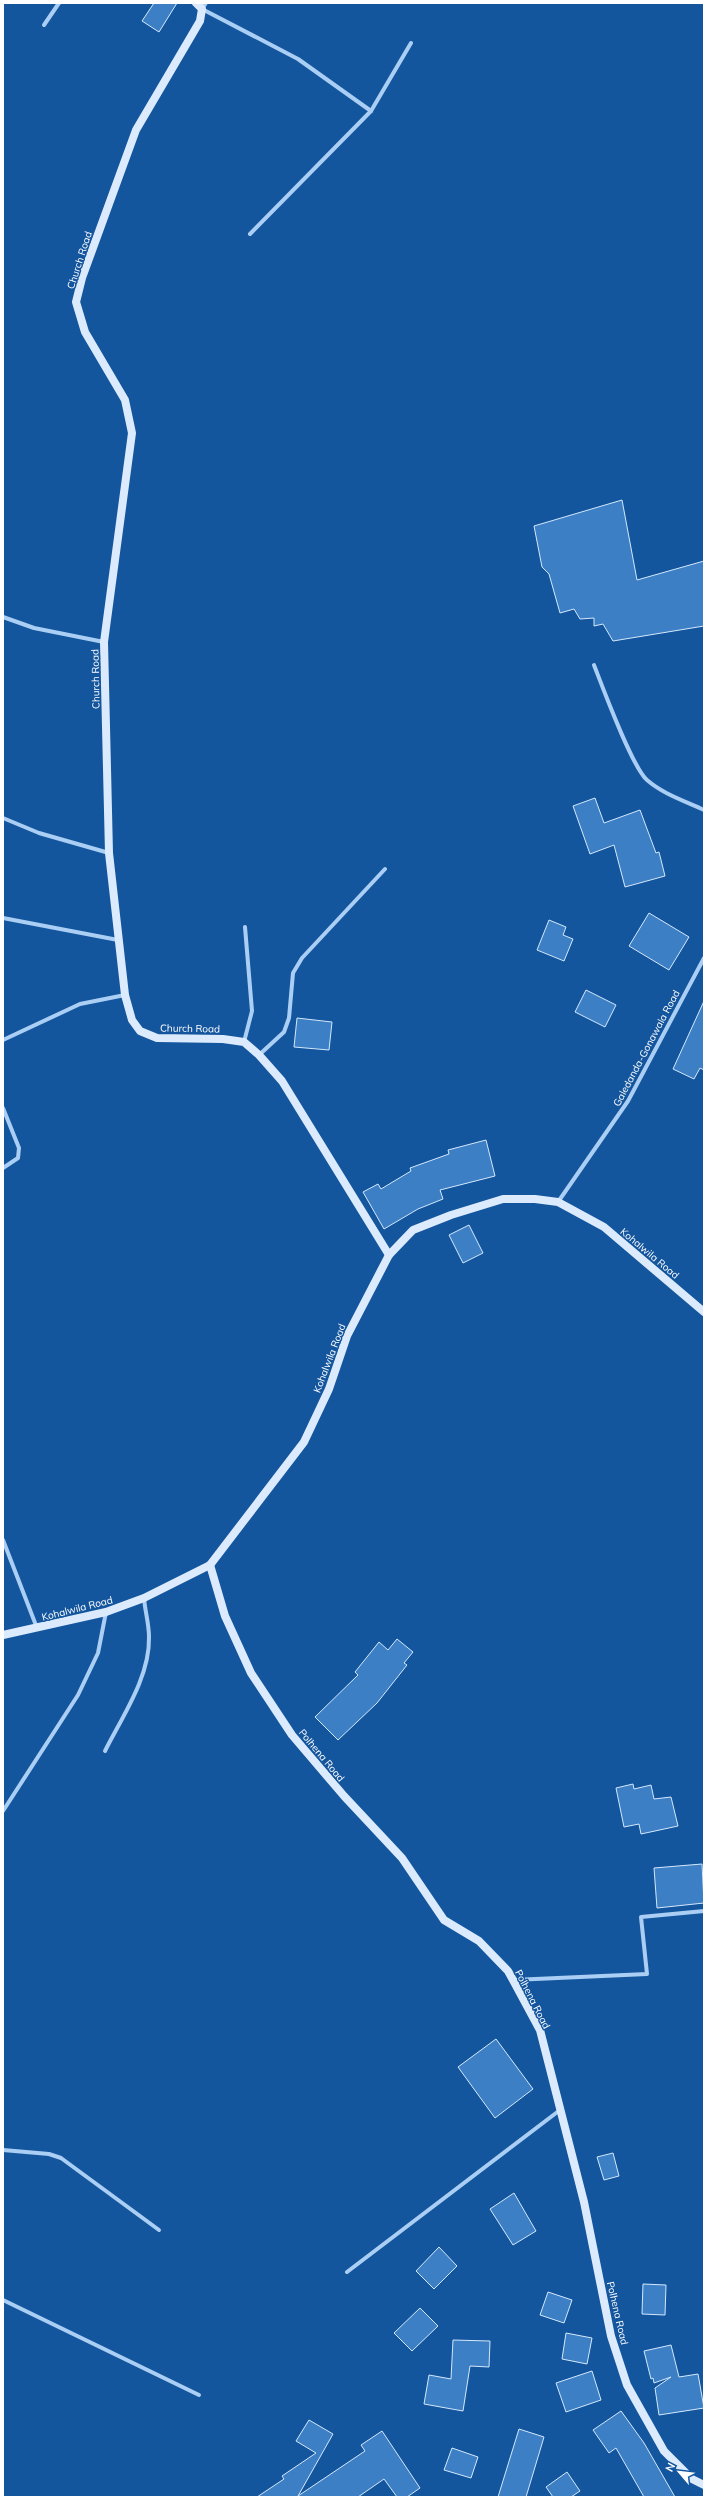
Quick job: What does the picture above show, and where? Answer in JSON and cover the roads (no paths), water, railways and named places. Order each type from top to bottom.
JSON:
[{"type":"street","points":[[44,25],[58,3]]},
{"type":"street","points":[[196,3],[204,6],[298,59],[372,111]]},
{"type":"street","name":"Church Road","points":[[204,6],[200,20],[136,130],[82,278],[76,302],[85,332],[125,400],[132,433],[104,642],[109,852],[125,995],[132,1020],[140,1031],[151,1036],[157,1038],[223,1039],[244,1042]]},
{"type":"street","points":[[250,234],[372,111],[410,44]]},
{"type":"street","points":[[3,617],[34,628],[104,642]]},
{"type":"street","points":[[594,665],[633,758],[645,778],[659,789],[704,810]]},
{"type":"street","points":[[3,818],[39,833],[109,852]]},
{"type":"street","points":[[259,1055],[284,1032],[289,1018],[293,973],[302,958],[385,869]]},
{"type":"street","points":[[3,918],[118,940]]},
{"type":"street","points":[[245,927],[252,1011],[244,1042],[259,1055],[282,1081],[389,1254]]},
{"type":"street","name":"Galedanda-Gonawala Road","points":[[558,1202],[628,1101],[704,958]]},
{"type":"street","points":[[3,1040],[80,1004],[125,995]]},
{"type":"street","points":[[3,1108],[20,1148],[18,1158],[3,1168]]},
{"type":"street","name":"Kohalwila Road","points":[[3,1635],[106,1612],[144,1598],[210,1565],[304,1442],[329,1389],[346,1336],[389,1254],[412,1230],[451,1215],[503,1199],[535,1199],[558,1202],[604,1227],[704,1312]]},
{"type":"street","points":[[3,1540],[37,1628]]},
{"type":"street","name":"Polhena Road","points":[[210,1565],[225,1616],[251,1673],[292,1735],[344,1796],[402,1858],[444,1920],[479,1941],[508,1971],[540,2030],[584,2202],[611,2336],[627,2385],[664,2452],[692,2479],[704,2485]]},
{"type":"street","points":[[104,1751],[141,1679],[149,1638],[144,1598]]},
{"type":"street","points":[[3,1811],[78,1695],[98,1653],[106,1612]]},
{"type":"street","points":[[513,1980],[647,1974],[641,1917],[704,1911]]},
{"type":"street","points":[[347,2272],[560,2110]]},
{"type":"street","points":[[3,2150],[49,2154],[61,2158],[159,2230]]},
{"type":"street","points":[[3,2300],[199,2395]]}]
